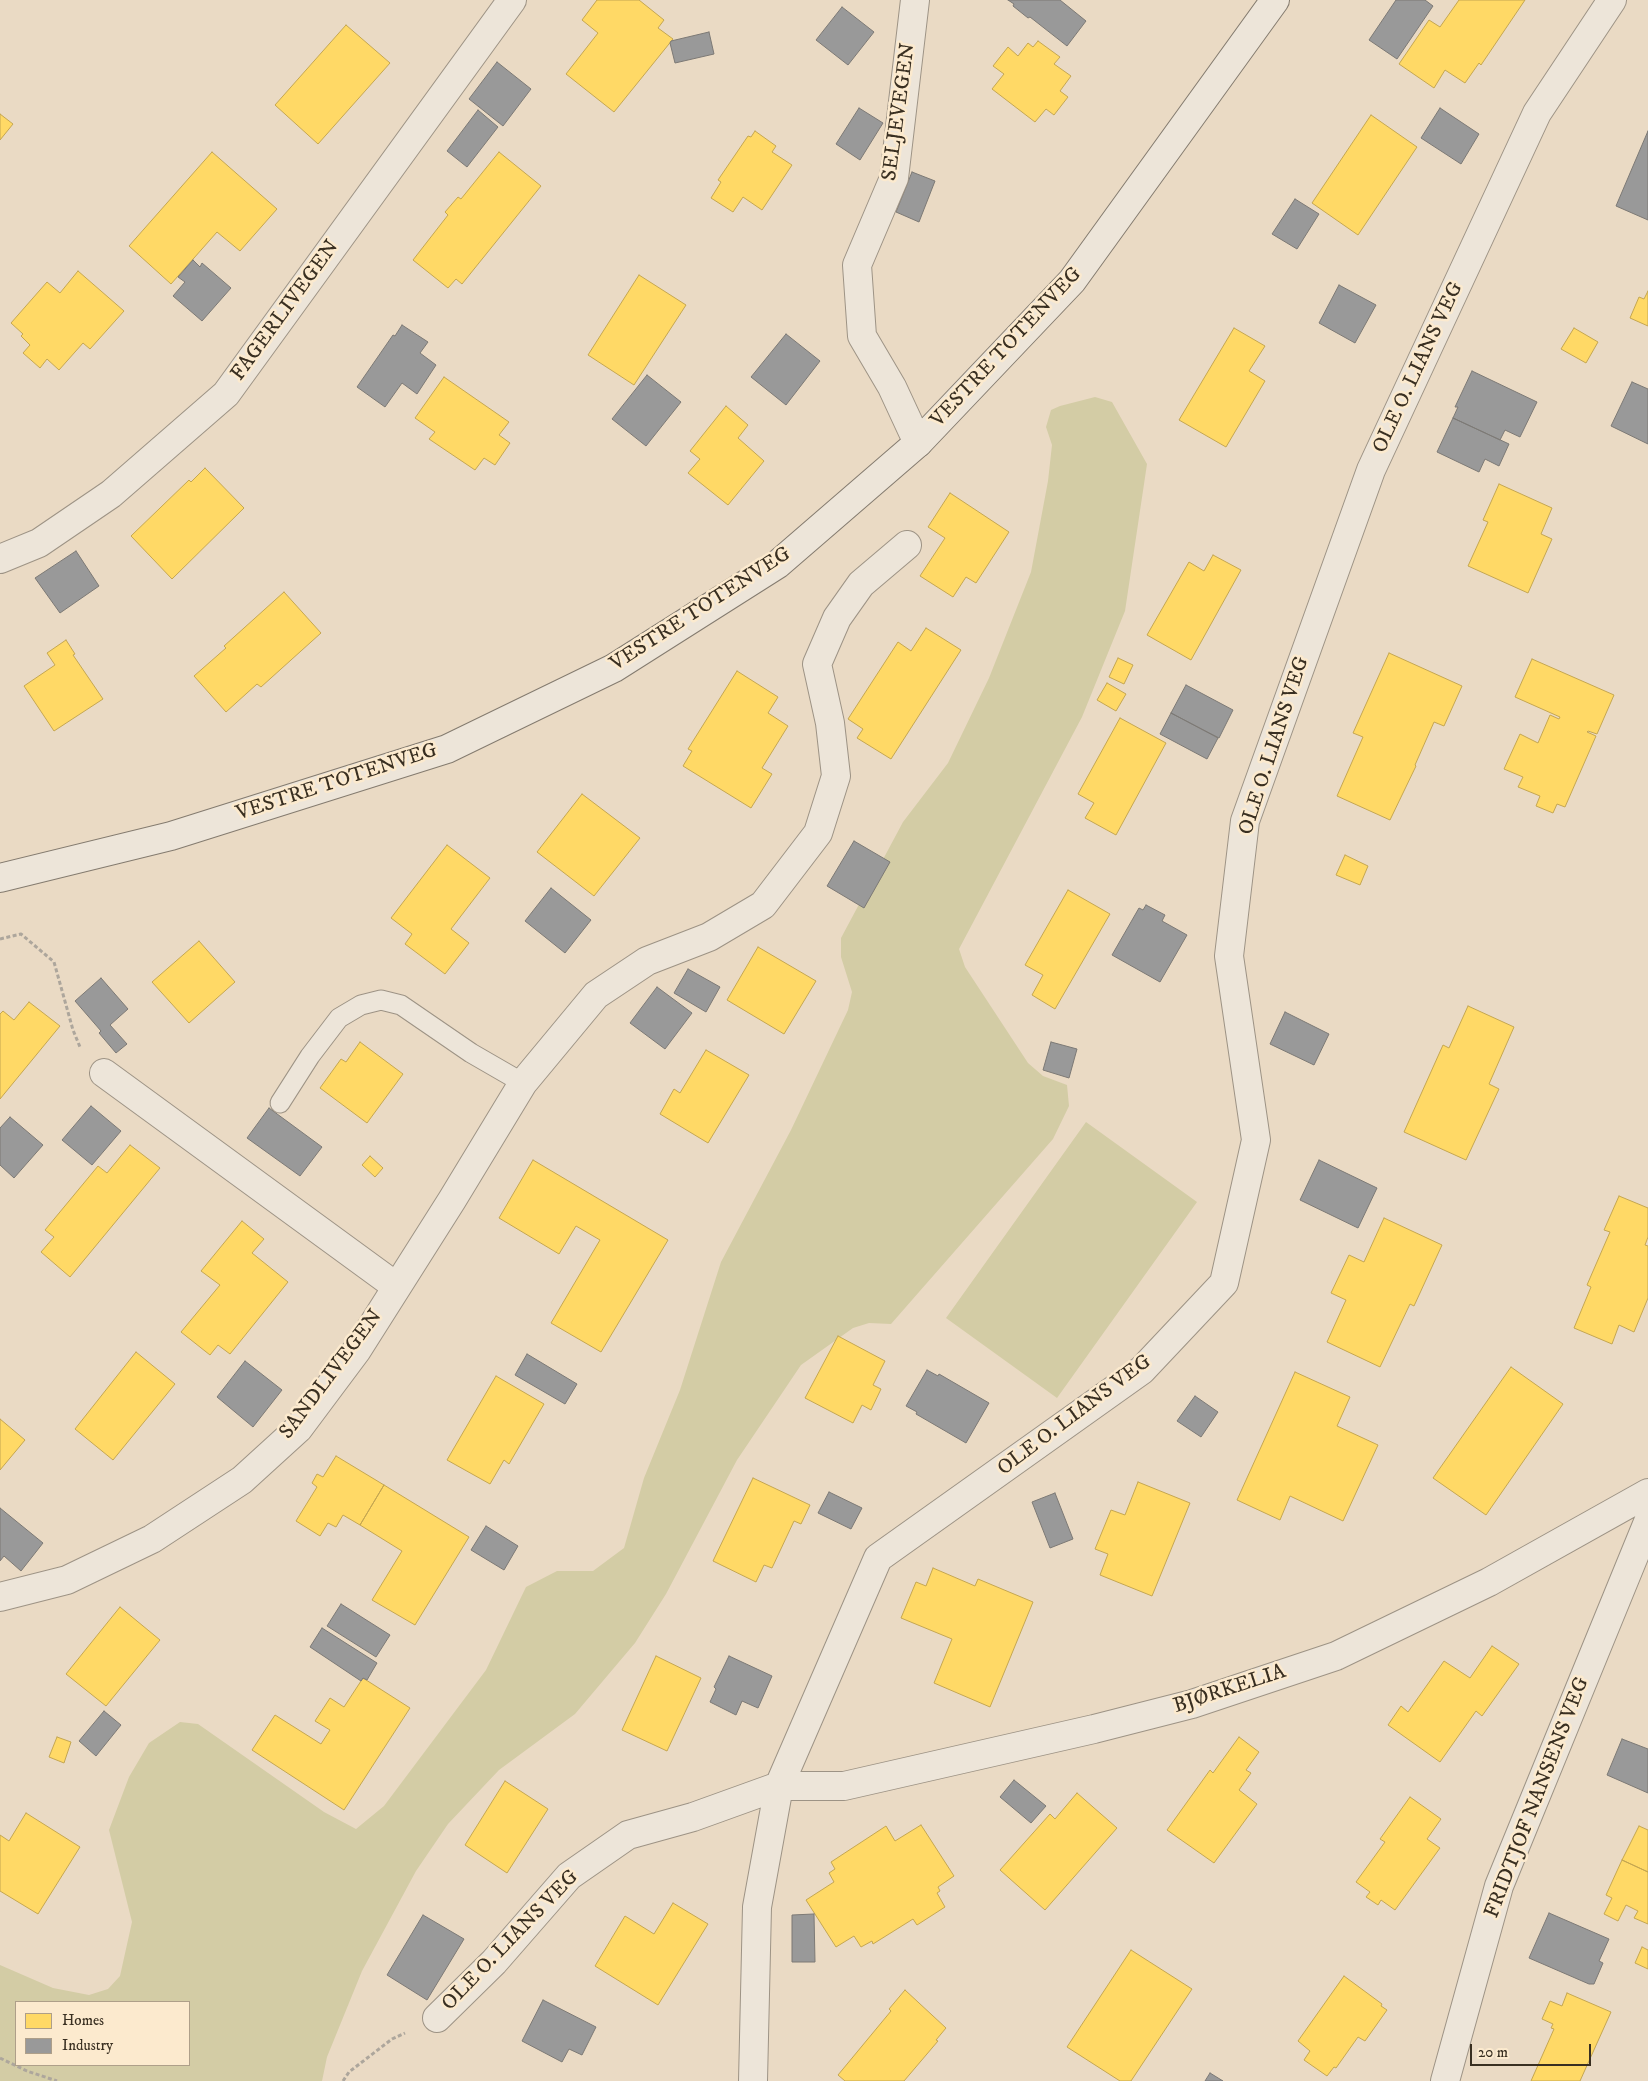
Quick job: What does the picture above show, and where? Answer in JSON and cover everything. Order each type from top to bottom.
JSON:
[{"type":"street","name":"FAGERLIVEGEN","points":[[0,559],[39,543],[111,494],[226,394],[512,0]]},
{"type":"street","name":"SELJEVEGEN","points":[[915,0],[894,178],[858,265],[862,336],[892,387],[918,443]]},
{"type":"street","name":"VESTRE TOTENVEG","points":[[0,878],[172,836],[447,749],[614,668],[778,564],[918,443],[1072,282],[1275,0]]},
{"type":"street","name":"OLE O. LIANS VEG","points":[[753,2081],[757,1907],[779,1786],[878,1558],[1142,1370],[1224,1283],[1256,1140],[1229,956],[1245,821],[1371,470],[1537,113],[1612,0]]},
{"type":"street","name":"SANDLIVEGEN","points":[[0,1597],[67,1580],[144,1543],[242,1480],[298,1429],[357,1350],[523,1083],[596,995],[647,961],[709,937],[763,905],[818,833],[836,776],[830,723],[817,664],[837,618],[861,584],[907,545]]},
{"type":"street","name":"SANDLIVEGEN","points":[[104,1073],[397,1287]]},
{"type":"street","name":"BJØRKELIA","points":[[779,1786],[844,1786],[1094,1729],[1192,1704],[1336,1656],[1489,1582],[1648,1493]]},
{"type":"street","name":"FRIDTJOF NANSENS VEG","points":[[1445,2081],[1499,1886],[1648,1522]]},
{"type":"street","name":"OLE O. LIANS VEG","points":[[437,2018],[494,1962],[569,1876],[628,1835],[693,1817],[779,1786]]},
{"type":"lane","points":[[280,1103],[310,1056],[339,1018],[361,1005],[381,1000],[401,1006],[471,1053],[523,1083]]},
{"type":"path","points":[[0,940],[21,934],[54,962],[73,1030],[85,1058],[104,1073]]},
{"type":"path","points":[[343,2081],[349,2072],[392,2039],[437,2018]]},
{"type":"path","points":[[0,2058],[15,2065]]},
{"type":"path","points":[[17,2066],[58,2081]]},
{"type":"shaded area","points":[[1095,397],[1112,402],[1147,464],[1125,611],[1082,717],[959,949],[965,967],[1028,1063],[1043,1076],[1067,1085],[1069,1106],[1053,1139],[891,1324],[869,1323],[853,1328],[801,1365],[737,1460],[666,1594],[635,1643],[575,1714],[499,1770],[448,1824],[416,1871],[362,1971],[327,2057],[322,2081],[0,2081],[0,1965],[53,1988],[89,1995],[108,1989],[120,1976],[132,1922],[109,1830],[129,1777],[149,1743],[180,1722],[198,1724],[324,1812],[356,1829],[384,1806],[486,1670],[526,1587],[557,1571],[593,1571],[624,1548],[644,1478],[680,1390],[721,1262],[791,1130],[848,1010],[852,992],[841,957],[841,938],[903,822],[948,763],[989,678],[1031,572],[1048,481],[1052,445],[1046,427],[1051,410]]},
{"type":"shaded area","points":[[1086,1122],[1197,1202],[1057,1398],[946,1318]]},
{"type":"building: Homes","points":[[597,0],[639,0],[664,20],[658,28],[673,39],[614,112],[566,74],[598,33],[582,20]]},
{"type":"building: Homes","points":[[1459,0],[1525,0],[1481,65],[1479,63],[1465,83],[1445,70],[1434,88],[1399,64],[1429,20],[1440,27]]},
{"type":"building: Homes","points":[[346,25],[390,63],[318,144],[275,105]]},
{"type":"building: Homes","points":[[1038,41],[1060,57],[1054,64],[1071,76],[1060,91],[1068,97],[1054,115],[1046,109],[1035,122],[992,89],[1004,74],[993,66],[1008,47],[1018,56],[1028,43],[1033,47]]},
{"type":"building: Homes","points":[[0,114],[13,124],[0,140]]},
{"type":"building: Homes","points":[[1371,115],[1417,147],[1358,235],[1312,203]]},
{"type":"building: Homes","points":[[755,131],[776,146],[772,152],[792,165],[762,210],[743,197],[733,212],[711,198],[721,182],[718,180],[748,136],[751,137]]},
{"type":"building: Homes","points":[[212,152],[277,209],[240,251],[217,232],[171,284],[129,246]]},
{"type":"building: Homes","points":[[499,152],[541,186],[462,284],[456,279],[448,288],[413,260],[448,215],[445,212],[458,197],[461,199]]},
{"type":"building: Homes","points":[[78,271],[124,311],[90,349],[83,343],[59,370],[47,359],[40,368],[23,353],[30,345],[21,336],[23,334],[11,323],[47,282],[60,293]]},
{"type":"building: Homes","points":[[639,275],[686,305],[634,385],[588,355]]},
{"type":"building: Homes","points":[[1648,291],[1648,326],[1630,318],[1639,297],[1644,299]]},
{"type":"building: Homes","points":[[1234,328],[1265,346],[1249,371],[1265,381],[1226,447],[1179,420]]},
{"type":"building: Homes","points":[[1574,328],[1598,342],[1586,363],[1561,349]]},
{"type":"building: Homes","points":[[444,377],[509,422],[499,435],[510,443],[495,465],[484,458],[475,470],[429,439],[435,432],[415,418]]},
{"type":"building: Homes","points":[[726,406],[748,425],[738,438],[764,461],[728,505],[688,473],[700,459],[690,451]]},
{"type":"building: Homes","points":[[205,468],[244,508],[172,579],[131,536],[189,480],[191,482]]},
{"type":"building: Homes","points":[[1499,484],[1552,508],[1541,534],[1552,539],[1528,593],[1468,566],[1488,522],[1483,520]]},
{"type":"building: Homes","points":[[950,493],[1009,532],[976,583],[966,577],[953,597],[920,576],[945,538],[928,527]]},
{"type":"building: Homes","points":[[1213,555],[1241,570],[1191,660],[1147,635],[1189,562],[1204,571]]},
{"type":"building: Homes","points":[[284,592],[321,633],[261,687],[257,684],[226,712],[194,676]]},
{"type":"building: Homes","points":[[926,628],[961,650],[891,759],[857,738],[863,729],[848,719],[898,642],[911,651]]},
{"type":"building: Homes","points":[[66,640],[75,654],[73,655],[103,699],[54,731],[24,686],[55,665],[47,653]]},
{"type":"building: Homes","points":[[1389,653],[1462,686],[1444,726],[1434,722],[1416,766],[1390,820],[1337,796],[1363,737],[1353,733]]},
{"type":"building: Homes","points":[[1118,658],[1133,665],[1124,684],[1109,677]]},
{"type":"building: Homes","points":[[1532,659],[1614,695],[1597,734],[1587,732],[1596,736],[1565,807],[1557,804],[1553,813],[1536,806],[1540,796],[1518,787],[1523,777],[1504,769],[1520,734],[1538,743],[1550,715],[1559,719],[1560,717],[1515,697]]},
{"type":"building: Homes","points":[[737,671],[778,697],[768,713],[788,726],[762,768],[772,774],[751,808],[683,766],[692,751],[688,749]]},
{"type":"building: Homes","points":[[1107,683],[1126,694],[1116,711],[1097,700]]},
{"type":"building: Homes","points":[[1120,718],[1166,743],[1116,835],[1085,818],[1094,803],[1078,794]]},
{"type":"building: Homes","points":[[582,794],[640,838],[594,896],[537,852]]},
{"type":"building: Homes","points":[[447,845],[490,878],[451,929],[469,943],[445,974],[405,944],[412,934],[391,918]]},
{"type":"building: Homes","points":[[1345,855],[1368,866],[1360,885],[1336,875]]},
{"type":"building: Homes","points":[[1068,890],[1110,914],[1055,1009],[1032,995],[1043,975],[1025,965]]},
{"type":"building: Homes","points":[[199,941],[235,982],[189,1023],[152,982]]},
{"type":"building: Homes","points":[[758,947],[816,981],[784,1034],[727,1000]]},
{"type":"building: Homes","points":[[29,1002],[60,1026],[0,1099],[0,1014],[3,1011],[14,1020]]},
{"type":"building: Homes","points":[[1468,1006],[1514,1027],[1489,1084],[1499,1089],[1466,1160],[1404,1132],[1443,1045],[1449,1048]]},
{"type":"building: Homes","points":[[360,1042],[403,1074],[367,1123],[320,1088],[341,1059],[346,1062]]},
{"type":"building: Homes","points":[[706,1050],[749,1075],[708,1143],[660,1114],[674,1089],[680,1093]]},
{"type":"building: Homes","points":[[130,1145],[160,1168],[70,1277],[41,1252],[54,1237],[45,1230],[98,1166],[107,1173]]},
{"type":"building: Homes","points":[[370,1156],[383,1168],[375,1177],[362,1165]]},
{"type":"building: Homes","points":[[533,1160],[668,1240],[601,1352],[551,1323],[600,1240],[576,1226],[559,1254],[499,1218]]},
{"type":"building: Homes","points":[[1619,1196],[1648,1208],[1648,1237],[1645,1245],[1648,1246],[1648,1298],[1634,1332],[1619,1325],[1612,1344],[1574,1328],[1591,1287],[1587,1285],[1610,1232],[1604,1230]]},
{"type":"building: Homes","points":[[1384,1218],[1442,1245],[1414,1306],[1410,1304],[1380,1367],[1327,1342],[1346,1300],[1331,1293],[1349,1255],[1364,1262]]},
{"type":"building: Homes","points":[[242,1221],[264,1239],[252,1253],[288,1282],[230,1354],[218,1345],[210,1355],[181,1332],[220,1285],[201,1271]]},
{"type":"building: Homes","points":[[838,1336],[885,1361],[873,1385],[881,1389],[871,1410],[862,1405],[853,1423],[805,1398]]},
{"type":"building: Homes","points":[[136,1352],[175,1384],[113,1460],[75,1429]]},
{"type":"building: Homes","points":[[1511,1367],[1563,1404],[1486,1515],[1433,1478]]},
{"type":"building: Homes","points":[[1295,1372],[1350,1397],[1337,1426],[1378,1445],[1343,1521],[1290,1496],[1280,1520],[1237,1500]]},
{"type":"building: Homes","points":[[496,1376],[544,1404],[509,1464],[504,1460],[490,1484],[447,1460]]},
{"type":"building: Homes","points":[[0,1419],[25,1440],[0,1470]]},
{"type":"building: Homes","points":[[336,1456],[384,1485],[360,1525],[343,1515],[336,1527],[328,1523],[320,1536],[296,1521],[317,1487],[312,1483],[317,1474],[323,1477]]},
{"type":"building: Homes","points":[[753,1478],[810,1505],[801,1524],[794,1521],[772,1568],[764,1565],[756,1582],[713,1561]]},
{"type":"building: Homes","points":[[1138,1482],[1190,1503],[1152,1596],[1100,1575],[1108,1554],[1095,1549],[1111,1510],[1125,1515]]},
{"type":"building: Homes","points":[[384,1485],[469,1537],[415,1625],[372,1600],[402,1551],[360,1525]]},
{"type":"building: Homes","points":[[933,1568],[975,1586],[978,1579],[1033,1602],[990,1707],[934,1683],[952,1639],[901,1618],[916,1582],[926,1586]]},
{"type":"building: Homes","points":[[120,1607],[160,1640],[106,1706],[66,1674]]},
{"type":"building: Homes","points":[[1492,1646],[1519,1664],[1482,1716],[1476,1711],[1440,1762],[1388,1725],[1401,1706],[1408,1712],[1444,1661],[1470,1678]]},
{"type":"building: Homes","points":[[656,1656],[701,1678],[667,1751],[622,1730]]},
{"type":"building: Homes","points":[[363,1678],[410,1708],[344,1810],[252,1750],[275,1715],[321,1744],[330,1730],[315,1721],[330,1698],[344,1707]]},
{"type":"building: Homes","points":[[57,1737],[71,1742],[64,1763],[49,1757]]},
{"type":"building: Homes","points":[[1239,1737],[1259,1752],[1246,1770],[1251,1773],[1239,1790],[1257,1804],[1214,1863],[1167,1830],[1210,1770],[1213,1773]]},
{"type":"building: Homes","points":[[505,1781],[548,1809],[507,1873],[465,1845]]},
{"type":"building: Homes","points":[[1077,1793],[1117,1828],[1045,1910],[1000,1870],[1050,1814],[1055,1819]]},
{"type":"building: Homes","points":[[1410,1797],[1441,1819],[1427,1839],[1440,1848],[1395,1910],[1381,1900],[1378,1905],[1366,1897],[1370,1892],[1356,1882],[1385,1842],[1380,1839]]},
{"type":"building: Homes","points":[[26,1813],[80,1847],[38,1914],[0,1891],[0,1835],[9,1841]]},
{"type":"building: Homes","points":[[921,1825],[954,1876],[938,1887],[940,1891],[937,1893],[945,1907],[917,1925],[913,1919],[873,1944],[872,1941],[861,1947],[854,1936],[836,1947],[806,1900],[834,1882],[829,1873],[835,1869],[831,1862],[886,1826],[895,1841]]},
{"type":"building: Homes","points":[[1639,1826],[1648,1830],[1648,1872],[1622,1860]]},
{"type":"building: Homes","points":[[1622,1860],[1648,1872],[1648,1924],[1634,1918],[1638,1911],[1626,1905],[1618,1921],[1604,1914],[1612,1898],[1606,1895]]},
{"type":"building: Homes","points":[[673,1903],[708,1924],[658,2005],[595,1966],[625,1916],[654,1934]]},
{"type":"building: Homes","points":[[1642,1947],[1648,1950],[1648,1969],[1635,1963]]},
{"type":"building: Homes","points":[[1131,1950],[1192,1989],[1131,2081],[1120,2081],[1067,2047]]},
{"type":"building: Homes","points":[[1344,1976],[1382,2004],[1381,2006],[1387,2010],[1365,2041],[1358,2037],[1336,2068],[1334,2067],[1327,2076],[1304,2060],[1310,2051],[1298,2041]]},
{"type":"building: Homes","points":[[905,1990],[946,2028],[936,2040],[938,2041],[904,2081],[845,2081],[838,2075],[891,2011],[889,2009]]},
{"type":"building: Homes","points":[[1567,1993],[1611,2012],[1580,2081],[1531,2081],[1554,2029],[1551,2028],[1553,2024],[1542,2019],[1550,2001],[1562,2006]]},
{"type":"building: Industry","points":[[1008,0],[1060,0],[1086,21],[1067,46],[1030,17],[1028,18]]},
{"type":"building: Industry","points":[[1396,0],[1425,0],[1433,6],[1397,59],[1369,40]]},
{"type":"building: Industry","points":[[842,7],[874,32],[848,65],[816,40]]},
{"type":"building: Industry","points":[[709,32],[714,54],[675,63],[671,41]]},
{"type":"building: Industry","points":[[497,62],[531,89],[503,126],[469,99]]},
{"type":"building: Industry","points":[[859,108],[883,123],[860,160],[836,144]]},
{"type":"building: Industry","points":[[1440,108],[1479,134],[1461,164],[1421,138]]},
{"type":"building: Industry","points":[[478,110],[498,127],[467,167],[447,151]]},
{"type":"building: Industry","points":[[1648,131],[1648,220],[1616,206]]},
{"type":"building: Industry","points":[[912,172],[935,181],[919,222],[896,212]]},
{"type":"building: Industry","points":[[1295,199],[1319,214],[1297,249],[1272,234]]},
{"type":"building: Industry","points":[[193,260],[200,267],[202,263],[231,288],[202,321],[173,296],[185,282],[178,277]]},
{"type":"building: Industry","points":[[1339,285],[1376,305],[1355,343],[1319,323]]},
{"type":"building: Industry","points":[[402,325],[428,342],[420,353],[436,365],[417,394],[402,383],[385,407],[357,387]]},
{"type":"building: Industry","points":[[786,334],[820,361],[786,405],[751,377]]},
{"type":"building: Industry","points":[[1472,371],[1537,402],[1520,437],[1505,430],[1500,440],[1453,418],[1458,407],[1455,407]]},
{"type":"building: Industry","points":[[647,375],[681,402],[646,446],[612,419]]},
{"type":"building: Industry","points":[[1632,382],[1648,389],[1648,444],[1611,426]]},
{"type":"building: Industry","points":[[1453,418],[1509,444],[1499,466],[1485,459],[1479,472],[1437,452]]},
{"type":"building: Industry","points":[[76,551],[99,586],[60,613],[35,578]]},
{"type":"building: Industry","points":[[1186,685],[1233,710],[1219,738],[1171,713]]},
{"type":"building: Industry","points":[[1171,713],[1218,738],[1207,759],[1160,734]]},
{"type":"building: Industry","points":[[854,841],[890,862],[864,908],[827,886]]},
{"type":"building: Industry","points":[[551,888],[591,920],[565,953],[525,921]]},
{"type":"building: Industry","points":[[1146,905],[1165,915],[1162,921],[1187,935],[1160,982],[1112,955],[1139,908],[1143,910]]},
{"type":"building: Industry","points":[[688,969],[720,987],[706,1012],[674,993]]},
{"type":"building: Industry","points":[[101,978],[128,1009],[110,1025],[127,1044],[116,1053],[99,1033],[101,1031],[75,1001]]},
{"type":"building: Industry","points":[[657,987],[692,1013],[665,1049],[630,1023]]},
{"type":"building: Industry","points":[[1285,1012],[1329,1034],[1314,1065],[1270,1044]]},
{"type":"building: Industry","points":[[1051,1042],[1077,1049],[1069,1078],[1043,1070]]},
{"type":"building: Industry","points":[[91,1106],[121,1131],[92,1165],[62,1140]]},
{"type":"building: Industry","points":[[269,1108],[322,1147],[300,1176],[247,1138]]},
{"type":"building: Industry","points":[[10,1117],[43,1145],[14,1178],[0,1165],[0,1128]]},
{"type":"building: Industry","points":[[1319,1160],[1377,1188],[1358,1228],[1300,1200]]},
{"type":"building: Industry","points":[[527,1354],[577,1384],[565,1404],[515,1375]]},
{"type":"building: Industry","points":[[245,1361],[282,1390],[253,1427],[217,1397]]},
{"type":"building: Industry","points":[[927,1370],[938,1376],[939,1374],[989,1403],[966,1443],[916,1414],[917,1412],[906,1406]]},
{"type":"building: Industry","points":[[1195,1396],[1218,1412],[1201,1437],[1177,1421]]},
{"type":"building: Industry","points":[[829,1492],[862,1508],[851,1529],[818,1513]]},
{"type":"building: Industry","points":[[1055,1493],[1073,1539],[1050,1548],[1032,1502]]},
{"type":"building: Industry","points":[[0,1508],[43,1543],[21,1571],[4,1556],[0,1561]]},
{"type":"building: Industry","points":[[486,1526],[518,1546],[504,1570],[471,1550]]},
{"type":"building: Industry","points":[[341,1604],[390,1635],[376,1657],[327,1626]]},
{"type":"building: Industry","points":[[322,1628],[377,1663],[367,1680],[363,1678],[361,1681],[310,1647]]},
{"type":"building: Industry","points":[[729,1656],[772,1676],[758,1708],[742,1701],[736,1715],[710,1702],[716,1689],[714,1687]]},
{"type":"building: Industry","points":[[104,1711],[121,1725],[96,1756],[79,1741]]},
{"type":"building: Industry","points":[[1622,1739],[1648,1749],[1648,1793],[1607,1775]]},
{"type":"building: Industry","points":[[1014,1780],[1046,1806],[1031,1823],[1000,1797]]},
{"type":"building: Industry","points":[[1549,1913],[1609,1939],[1599,1961],[1603,1963],[1594,1984],[1589,1984],[1529,1958]]},
{"type":"building: Industry","points":[[814,1914],[815,1962],[792,1962],[792,1915]]},
{"type":"building: Industry","points":[[423,1915],[464,1939],[427,2000],[387,1975]]},
{"type":"building: Industry","points":[[543,2000],[596,2027],[582,2055],[569,2049],[562,2062],[522,2041]]},
{"type":"building: Industry","points":[[1210,2073],[1223,2081],[1205,2081]]}]
